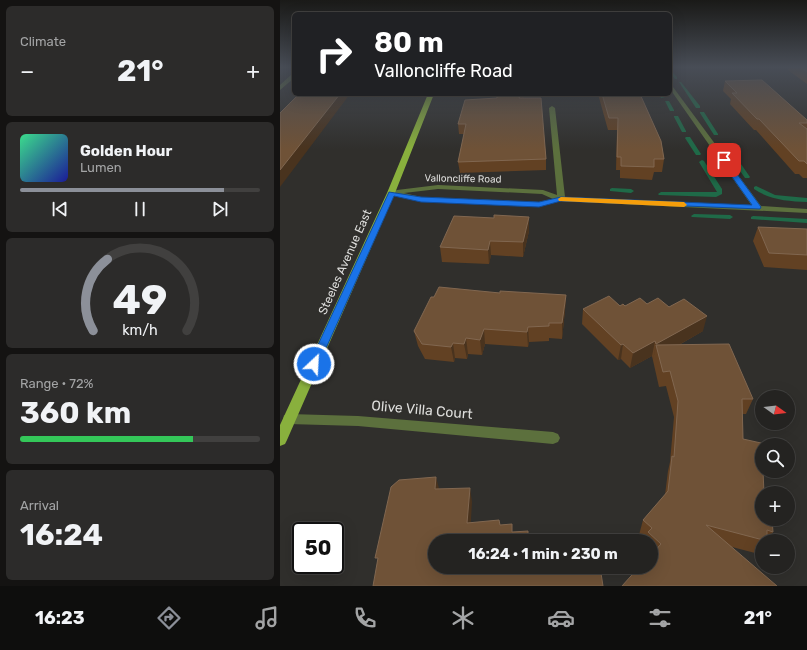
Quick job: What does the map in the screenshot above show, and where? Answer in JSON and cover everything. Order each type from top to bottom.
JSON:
[{"type":"main road","name":"Steeles Avenue East","points":[[280,440],[391,193],[430,96]]},
{"type":"street","points":[[677,94],[757,207]]},
{"type":"street","points":[[552,108],[561,199]]},
{"type":"street","name":"Valloncliffe Road","points":[[391,193],[438,187],[543,192],[561,199]]},
{"type":"street","name":"Valloncliffe Road","points":[[391,193],[421,199],[539,204],[561,199],[757,207],[807,211]]},
{"type":"street","name":"Olive Villa Court","points":[[289,419],[358,421],[553,438]]},
{"type":"building","points":[[733,94],[778,94],[807,120],[807,123],[799,123],[807,129],[807,164],[804,161],[799,161],[759,119],[757,119]]},
{"type":"building","points":[[297,96],[338,96],[280,170],[280,113]]},
{"type":"building","points":[[497,96],[520,96],[519,98],[541,98],[546,159],[458,162],[466,124],[458,124],[465,100],[497,98]]},
{"type":"building","points":[[603,96],[641,96],[661,141],[664,159],[654,159],[654,167],[621,166],[621,157],[617,157],[618,118],[609,118]]},
{"type":"building","points":[[494,215],[529,217],[523,242],[490,241],[488,250],[440,247],[454,216],[494,218]]},
{"type":"building","points":[[758,227],[807,229],[807,255],[769,253]]},
{"type":"building","points":[[439,287],[500,293],[500,291],[566,295],[562,323],[549,323],[549,326],[528,327],[527,332],[484,329],[480,340],[466,338],[464,344],[453,343],[451,347],[422,344],[414,331],[431,297],[434,297]]},
{"type":"building","points":[[609,296],[620,306],[623,304],[625,306],[640,298],[647,304],[658,298],[669,307],[684,299],[707,316],[656,344],[655,341],[633,353],[623,344],[621,345],[583,309]]},
{"type":"building","points":[[729,344],[753,399],[742,399],[743,439],[755,442],[755,478],[763,478],[764,486],[755,486],[755,526],[773,526],[773,532],[767,530],[767,534],[755,534],[755,538],[706,525],[755,567],[755,574],[763,574],[777,586],[622,586],[633,574],[658,574],[658,547],[661,544],[658,541],[658,534],[650,534],[648,532],[652,528],[643,520],[668,491],[672,456],[674,457],[678,401],[670,371],[663,372],[656,345]]},
{"type":"building","points":[[436,477],[435,489],[470,488],[467,523],[499,520],[500,525],[512,524],[512,532],[528,531],[528,534],[428,534],[428,574],[601,574],[603,586],[373,586],[378,558],[375,558],[391,487],[399,480]]},
{"type":"waterway","points":[[689,94],[698,107]]},
{"type":"waterway","points":[[667,102],[672,110]]},
{"type":"waterway","points":[[702,113],[716,134]]},
{"type":"waterway","points":[[676,117],[684,131]]},
{"type":"waterway","points":[[688,138],[698,154]]},
{"type":"waterway","points":[[732,155],[747,177]]},
{"type":"waterway","points":[[661,194],[716,195],[720,193],[702,162]]},
{"type":"waterway","points":[[756,188],[774,197],[807,200]]},
{"type":"waterway","points":[[612,190],[631,191]]},
{"type":"waterway","points":[[694,216],[730,217]]},
{"type":"waterway","points":[[753,218],[807,221]]},
{"type":"slow traffic","points":[[561,199],[684,205]]},
{"type":"route","points":[[314,364],[391,193],[421,199],[539,204],[561,199],[757,207],[724,160]]}]
